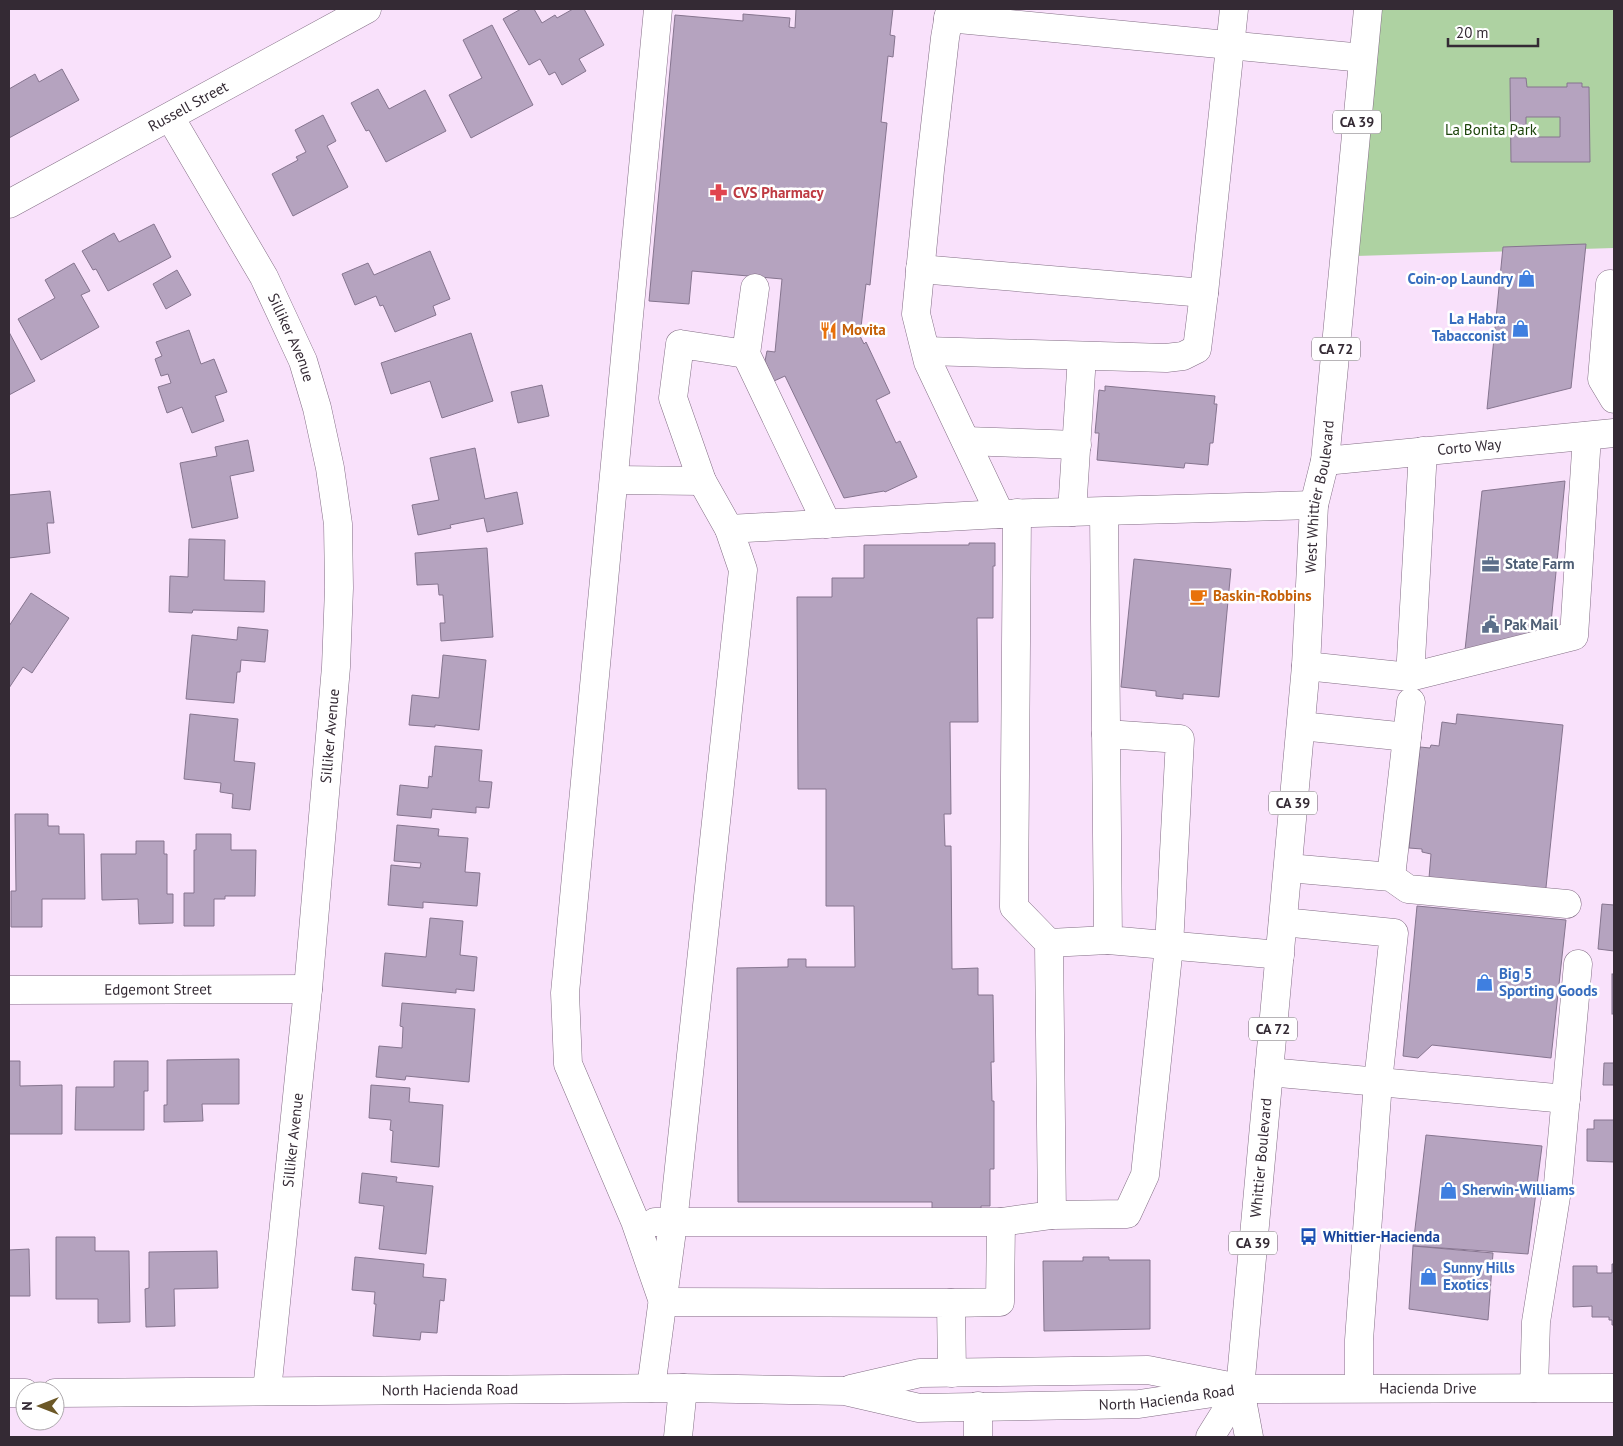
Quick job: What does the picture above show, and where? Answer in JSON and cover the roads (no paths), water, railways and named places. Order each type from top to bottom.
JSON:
[{"type":"main road","name":"Russell Street","points":[[9,204],[367,9]]},
{"type":"main road","points":[[658,9],[615,480],[565,993],[568,1064],[635,1221],[663,1302]]},
{"type":"main road","points":[[926,352],[1166,358],[1183,356],[1197,349],[1234,9]]},
{"type":"main road","name":"West Whittier Boulevard","points":[[1277,986],[1306,666],[1314,506],[1325,461],[1368,9]]},
{"type":"main road","points":[[1052,1215],[1049,944],[1014,907],[1008,514],[966,441],[928,362],[916,314],[932,151],[949,13],[1363,58]]},
{"type":"main road","name":"Silliker Avenue","points":[[170,117],[264,277],[303,361],[317,408],[330,468],[338,524],[339,588],[336,668],[308,989],[267,1391]]},
{"type":"main road","points":[[920,269],[1204,293]]},
{"type":"main road","points":[[1610,284],[1602,379],[1614,399]]},
{"type":"main road","points":[[755,288],[746,354],[826,524]]},
{"type":"main road","points":[[651,1388],[673,1223],[743,570],[729,529],[702,480],[673,398],[680,344],[746,354]]},
{"type":"main road","points":[[1072,512],[1082,356]]},
{"type":"main road","name":"Corto Way","points":[[1325,461],[1614,433]]},
{"type":"main road","points":[[1306,666],[1411,689],[1574,636],[1587,436]]},
{"type":"main road","points":[[966,441],[1077,445]]},
{"type":"main road","points":[[1392,877],[1411,689],[1423,451]]},
{"type":"main road","points":[[615,480],[702,480]]},
{"type":"main road","points":[[729,529],[1008,514],[1314,506]]},
{"type":"main road","points":[[1104,512],[1108,940]]},
{"type":"main road","points":[[1300,726],[1407,736]]},
{"type":"main road","points":[[635,1221],[673,1223],[1001,1222],[1052,1215],[1127,1214],[1145,1175],[1169,946],[1180,739],[1106,734]]},
{"type":"main road","points":[[1288,868],[1392,877],[1408,888],[1567,904]]},
{"type":"main road","points":[[1283,922],[1394,933],[1378,1082],[1358,1340],[1358,1388]]},
{"type":"main road","points":[[1049,944],[1108,940],[1280,955]]},
{"type":"main road","points":[[1534,1388],[1536,1322],[1558,1184],[1578,964]]},
{"type":"main road","name":"Whittier Boulevard","points":[[1240,1388],[1277,986]]},
{"type":"main road","name":"Edgemont Street","points":[[9,990],[308,989]]},
{"type":"main road","points":[[1268,1085],[1378,1082],[1566,1099]]},
{"type":"main road","points":[[663,1302],[1000,1302],[1001,1222]]},
{"type":"main road","points":[[951,1303],[952,1373]]},
{"type":"main road","name":"North Hacienda Road","points":[[846,1391],[920,1373],[1152,1370],[1240,1388]]},
{"type":"main road","points":[[678,1437],[683,1388]]},
{"type":"main road","name":"North Hacienda Road","points":[[65,1393],[683,1388],[846,1391],[919,1408],[1139,1404],[1240,1388]]},
{"type":"main road","name":"Hacienda Drive","points":[[1240,1388],[1614,1388]]},
{"type":"main road","name":"CA 39","points":[[1210,1437],[1240,1388]]},
{"type":"main road","name":"CA 39","points":[[1240,1388],[1249,1437]]},
{"type":"main road","points":[[978,1406],[978,1437]]},
{"type":"place","name":"CVS Pharmacy","points":[[719,193]]},
{"type":"place","name":"Coin-op Laundry","points":[[1527,279]]},
{"type":"place","name":"La Habra Tabacconist","points":[[1520,328]]},
{"type":"place","name":"Movita","points":[[828,330]]},
{"type":"place","name":"State Farm","points":[[1491,564]]},
{"type":"place","name":"Baskin-Robbins","points":[[1199,596]]},
{"type":"place","name":"Pak Mail","points":[[1490,625]]},
{"type":"place","name":"Big 5 Sporting Goods","points":[[1485,983]]},
{"type":"place","name":"Sherwin-Williams","points":[[1448,1190]]},
{"type":"place","name":"Whittier-Hacienda","points":[[1309,1237]]},
{"type":"place","name":"Sunny Hills Exotics","points":[[1429,1277]]},
{"type":"park label","name":"La Bonita Park","points":[[1491,130]]}]
